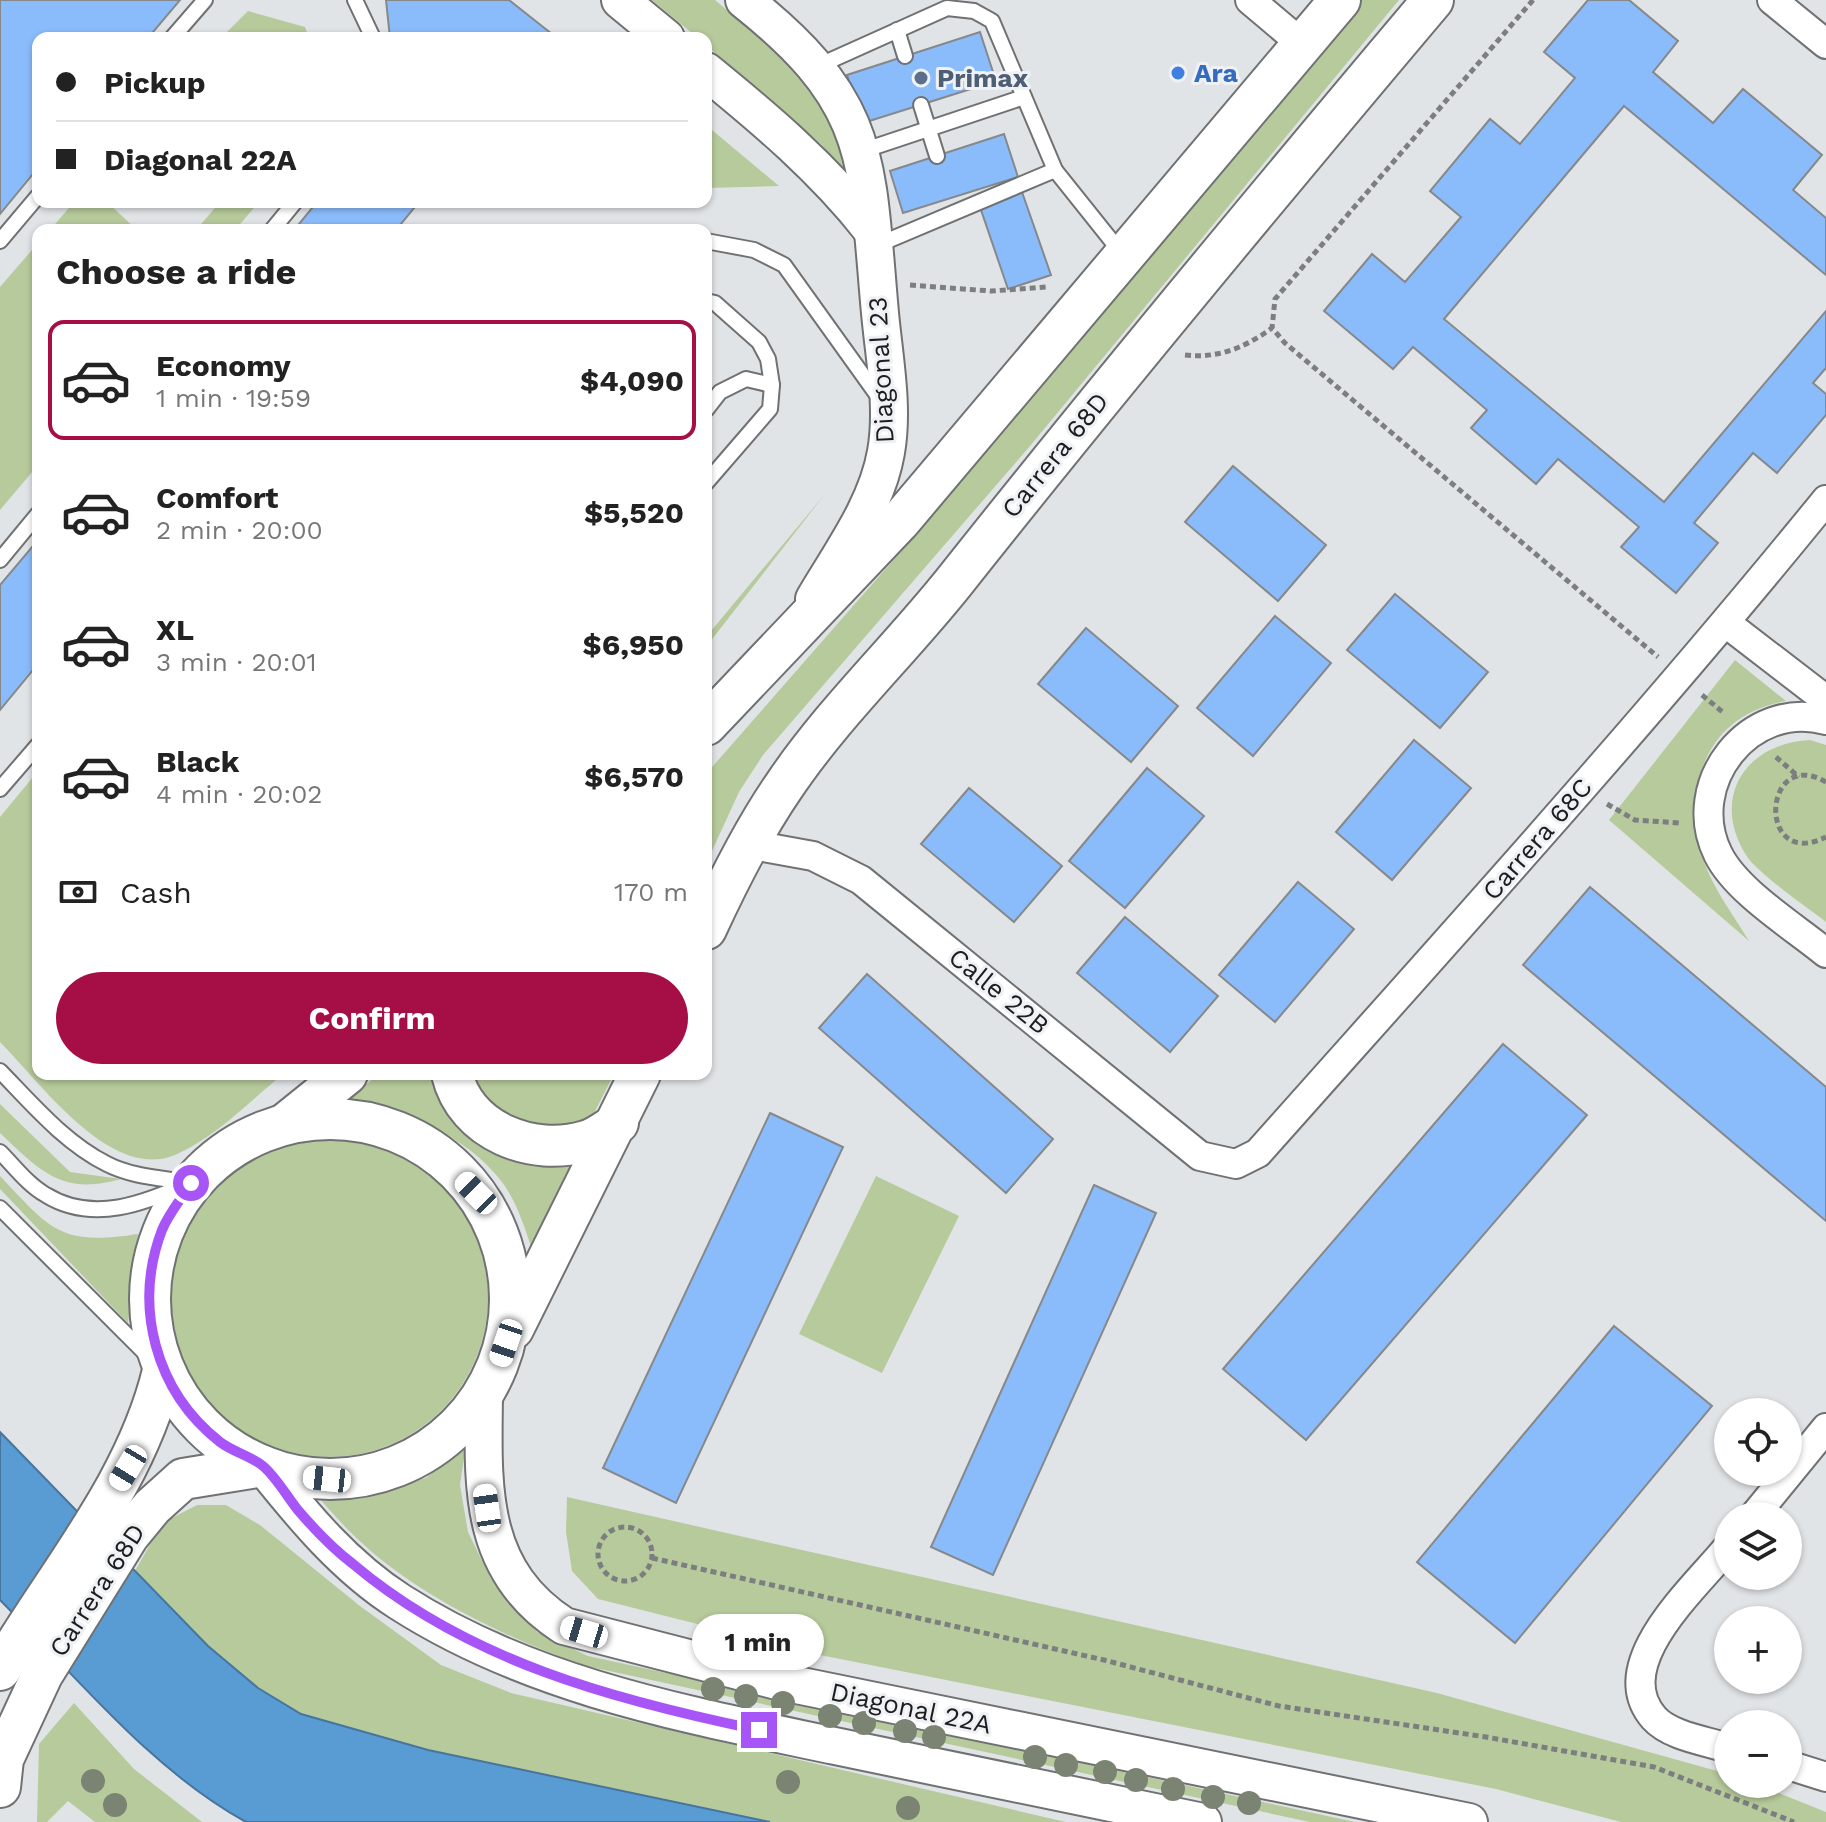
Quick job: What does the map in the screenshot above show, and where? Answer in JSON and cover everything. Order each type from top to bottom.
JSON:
[{"type":"main road","points":[[712,719],[900,521],[1340,0]]},
{"type":"main road","name":"Carrera 68D","points":[[712,917],[747,844],[785,784],[919,625],[1149,336],[1433,0]]},
{"type":"main road","points":[[340,1080],[285,1124],[233,1146],[191,1183],[163,1227],[152,1267],[149,1296],[152,1332],[163,1371],[188,1411],[222,1443],[263,1466],[294,1476],[327,1479],[374,1473],[418,1457],[455,1429],[484,1394],[506,1343],[637,1080]]},
{"type":"main road","points":[[455,1080],[469,1108],[493,1131],[524,1144],[557,1147],[578,1143],[618,1123]]},
{"type":"main road","points":[[285,1124],[338,1119],[392,1130],[437,1153],[476,1193],[501,1240],[511,1294],[506,1343]]},
{"type":"main road","name":"Carrera 68D","points":[[0,1787],[3,1759],[114,1525],[152,1416],[163,1371]]},
{"type":"main road","name":"Carrera 68D","points":[[6,1660],[114,1525],[183,1479],[263,1466]]},
{"type":"street","points":[[620,0],[659,32]]},
{"type":"street","name":"Diagonal 23","points":[[744,0],[782,30],[817,66],[850,116],[862,151],[869,190],[888,410],[886,451],[880,476],[864,512],[794,634]]},
{"type":"street","points":[[1250,0],[1302,44]]},
{"type":"street","points":[[1772,0],[1826,44]]},
{"type":"street","points":[[712,76],[776,128],[833,185],[872,238]]},
{"type":"street","name":"Carrera 68C","points":[[1236,1164],[1258,1153],[1681,676],[1826,500]]},
{"type":"street","points":[[1726,623],[1826,700]]},
{"type":"street","points":[[1826,720],[1815,717],[1771,720],[1749,734],[1726,754],[1716,772],[1709,821],[1716,851],[1729,873],[1826,953]]},
{"type":"street","name":"Calle 22B","points":[[747,844],[813,856],[861,880],[1200,1156],[1236,1164]]},
{"type":"street","name":"Diagonal 22A","points":[[484,1394],[485,1492],[489,1524],[499,1554],[514,1581],[539,1610],[564,1626],[777,1681],[1469,1822]]},
{"type":"street","points":[[1765,1502],[1826,1428]]},
{"type":"street","name":"Diagonal 22A","points":[[263,1466],[312,1526],[362,1572],[397,1600],[500,1656],[594,1690],[696,1717],[1203,1822]]},
{"type":"street","points":[[1714,1564],[1651,1641],[1640,1671],[1639,1690],[1655,1719],[1687,1736],[1714,1744]]},
{"type":"street","points":[[1802,1769],[1826,1777]]},
{"type":"lane","points":[[177,32],[205,0]]},
{"type":"lane","points":[[355,0],[370,32]]},
{"type":"lane","points":[[817,66],[947,8],[974,11],[992,21],[1055,170],[1124,256]]},
{"type":"lane","points":[[897,30],[905,56]]},
{"type":"lane","points":[[862,151],[1024,97]]},
{"type":"lane","points":[[921,105],[937,156]]},
{"type":"lane","points":[[872,238],[953,205],[1055,170]]},
{"type":"lane","points":[[0,241],[32,203]]},
{"type":"lane","points":[[277,224],[290,208]]},
{"type":"lane","points":[[712,242],[754,250],[784,265],[888,410]]},
{"type":"lane","points":[[712,304],[725,311],[759,342],[768,359],[772,385],[770,409],[712,476]]},
{"type":"lane","points":[[712,402],[720,392],[746,379],[772,385]]},
{"type":"lane","points":[[0,560],[32,521]]},
{"type":"lane","points":[[0,789],[32,752]]},
{"type":"lane","points":[[0,1071],[59,1131],[107,1164],[137,1174],[191,1183]]},
{"type":"lane","points":[[0,1152],[45,1195],[71,1207],[101,1210],[140,1204],[191,1183]]},
{"type":"lane","points":[[0,1208],[163,1371]]},
{"type":"path","points":[[1533,0],[1275,299],[1272,328],[1285,343],[1799,777]]},
{"type":"path","points":[[877,283],[1037,291],[1069,281],[1084,281],[1095,289]]},
{"type":"path","points":[[1149,336],[1187,356],[1211,356],[1248,346],[1272,328]]},
{"type":"path","points":[[1826,782],[1811,775],[1799,777],[1780,789],[1774,809],[1780,829],[1798,841],[1826,837]]},
{"type":"path","points":[[1585,784],[1611,808],[1635,820],[1663,824],[1709,821]]},
{"type":"path","points":[[627,1527],[636,1529],[649,1541],[652,1558],[644,1575],[618,1581],[603,1572],[598,1564],[598,1546],[610,1532],[627,1527]]},
{"type":"path","points":[[652,1558],[1104,1660],[1279,1706],[1486,1737],[1654,1767],[1794,1822]]},
{"type":"green space","points":[[652,0],[715,0],[771,47],[806,82],[835,121],[848,149],[857,192],[822,145],[712,50],[712,32],[691,32]]},
{"type":"green space","points":[[1362,0],[1399,0],[1030,446],[763,755],[739,792],[712,851],[712,767],[945,501]]},
{"type":"green space","points":[[248,11],[305,27],[307,32],[227,32]]},
{"type":"green space","points":[[712,130],[779,186],[712,188]]},
{"type":"green space","points":[[69,208],[113,208],[131,224],[55,224]]},
{"type":"green space","points":[[215,208],[254,208],[240,224],[201,224]]},
{"type":"green space","points":[[32,250],[32,472],[0,510],[0,287]]},
{"type":"green space","points":[[825,494],[712,639],[712,630]]},
{"type":"green space","points":[[1735,660],[1786,701],[1761,708],[1723,733],[1710,751],[1697,793],[1696,817],[1702,856],[1720,894],[1749,941],[1609,820]]},
{"type":"green space","points":[[1810,740],[1826,745],[1826,922],[1752,863],[1736,834],[1732,813],[1740,777],[1752,762],[1787,743]]},
{"type":"green space","points":[[32,778],[32,1076],[0,1042],[0,817]]},
{"type":"green space","points":[[35,1080],[276,1080],[218,1129],[190,1148],[151,1160],[126,1154],[102,1142]]},
{"type":"green space","points":[[372,1080],[442,1080],[451,1117],[464,1134],[495,1154],[530,1160],[586,1150],[536,1262],[508,1191],[471,1151],[412,1118],[348,1099]]},
{"type":"green space","points":[[474,1080],[611,1080],[590,1121],[561,1132],[489,1115]]},
{"type":"green space","points":[[0,1104],[70,1172],[121,1179],[83,1184],[67,1182],[40,1169],[0,1133]]},
{"type":"green space","points":[[329,1139],[360,1142],[404,1158],[430,1175],[452,1197],[469,1223],[481,1252],[488,1298],[485,1329],[469,1373],[452,1399],[430,1421],[404,1438],[375,1450],[329,1457],[298,1454],[254,1438],[228,1421],[206,1399],[189,1373],[177,1344],[170,1298],[173,1267],[189,1223],[206,1197],[228,1175],[254,1158],[283,1146]]},
{"type":"green space","points":[[0,1176],[32,1210],[59,1230],[91,1238],[138,1234],[128,1323],[0,1189]]},
{"type":"green space","points":[[876,1176],[959,1216],[882,1373],[799,1334]]},
{"type":"green space","points":[[466,1443],[460,1485],[468,1532],[491,1579],[537,1632],[588,1656],[1355,1822],[1310,1822],[586,1666],[528,1644],[438,1599],[410,1581],[362,1543],[315,1494],[374,1490],[426,1478]]},
{"type":"green space","points":[[567,1497],[1437,1693],[1714,1770],[1714,1798],[1791,1798],[1826,1812],[1826,1822],[1621,1822],[1496,1789],[820,1655],[598,1599],[572,1571],[566,1532]]},
{"type":"green space","points":[[197,1505],[226,1505],[260,1525],[360,1606],[441,1665],[511,1693],[1066,1822],[770,1822],[428,1750],[301,1714],[258,1688],[208,1646],[135,1571],[162,1523]]},
{"type":"green space","points":[[74,1703],[134,1769],[202,1822],[95,1822],[68,1801],[47,1822],[37,1822],[39,1744]]},
{"type":"water","points":[[0,1432],[208,1646],[258,1688],[301,1714],[428,1750],[770,1822],[246,1822],[178,1776],[146,1749],[0,1600]]},
{"type":"building","points":[[0,0],[180,0],[153,32],[32,32],[32,175],[0,214]]},
{"type":"building","points":[[386,0],[509,0],[549,32],[389,32]]},
{"type":"building","points":[[1588,0],[1629,0],[1678,41],[1653,72],[1713,123],[1743,89],[1822,155],[1793,190],[1826,218],[1826,275],[1624,106],[1444,319],[1664,502],[1826,311],[1826,368],[1813,383],[1826,394],[1826,415],[1777,473],[1753,453],[1694,523],[1718,543],[1676,593],[1621,547],[1639,527],[1558,459],[1536,484],[1471,428],[1487,410],[1413,347],[1393,369],[1324,311],[1372,254],[1405,282],[1461,217],[1430,191],[1490,119],[1520,144],[1575,78],[1544,52]]},
{"type":"building","name":"Primax","points":[[980,32],[996,81],[863,123],[847,75]]},
{"type":"building","name":"Primax","points":[[1004,134],[1018,177],[903,213],[890,171]]},
{"type":"building","points":[[1022,192],[1051,275],[1008,289],[980,207]]},
{"type":"building","points":[[312,208],[414,208],[401,224],[299,224]]},
{"type":"building","points":[[1233,466],[1326,545],[1278,601],[1185,522]]},
{"type":"building","points":[[32,547],[32,671],[0,710],[0,585]]},
{"type":"building","points":[[1395,594],[1488,672],[1440,728],[1347,650]]},
{"type":"building","points":[[1275,616],[1331,663],[1253,756],[1197,708]]},
{"type":"building","points":[[1086,628],[1178,706],[1131,762],[1038,684]]},
{"type":"building","points":[[1414,740],[1471,788],[1392,880],[1336,832]]},
{"type":"building","points":[[1147,768],[1204,816],[1125,908],[1069,861]]},
{"type":"building","points":[[969,788],[1062,866],[1014,922],[921,844]]},
{"type":"building","points":[[1298,882],[1354,929],[1275,1022],[1219,975]]},
{"type":"building","points":[[1590,887],[1826,1087],[1826,1221],[1523,965]]},
{"type":"building","points":[[1125,917],[1218,996],[1170,1052],[1077,973]]},
{"type":"building","points":[[867,974],[1053,1139],[1006,1193],[819,1028]]},
{"type":"building","points":[[1503,1044],[1587,1115],[1306,1440],[1223,1369]]},
{"type":"building","points":[[770,1113],[843,1147],[676,1503],[603,1468]]},
{"type":"building","points":[[1094,1185],[1156,1213],[993,1575],[931,1547]]},
{"type":"building","points":[[1614,1326],[1712,1406],[1515,1643],[1417,1562]]},
{"type":"place","name":"Ara","points":[[1178,73]]},
{"type":"place","name":"Primax","points":[[921,78]]},
{"type":"route","points":[[191,1183],[163,1227],[152,1267],[149,1296],[152,1332],[163,1371],[188,1411],[222,1443],[263,1466],[312,1526],[351,1563],[397,1600],[458,1636],[500,1656],[594,1690],[759,1730]]}]
